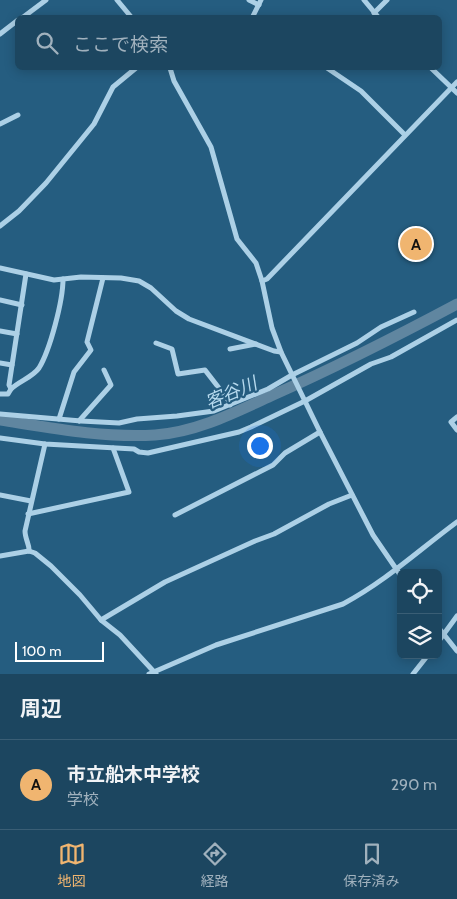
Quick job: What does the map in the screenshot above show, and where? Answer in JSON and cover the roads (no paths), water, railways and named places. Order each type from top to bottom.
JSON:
[{"type":"street","points":[[26,15],[46,0]]},
{"type":"street","points":[[117,0],[130,15]]},
{"type":"street","points":[[249,0],[260,3],[254,15]]},
{"type":"street","points":[[364,0],[376,15],[387,0]]},
{"type":"street","points":[[0,34],[15,22]]},
{"type":"street","points":[[0,226],[19,211],[46,182],[94,124],[113,87],[134,70]]},
{"type":"street","points":[[45,444],[24,531],[25,540],[30,551],[51,566],[101,620],[120,635],[153,673],[216,645],[343,604],[397,570],[373,535],[281,352],[272,328],[262,281],[256,263],[238,239],[211,147],[174,81],[171,70]]},
{"type":"street","points":[[330,70],[361,91],[405,135]]},
{"type":"street","points":[[433,70],[457,93]]},
{"type":"street","points":[[262,281],[267,280],[457,82]]},
{"type":"street","points":[[0,124],[18,115]]},
{"type":"street","points":[[0,268],[54,280],[81,277],[121,278],[139,281],[151,288],[176,311],[190,319],[281,352]]},
{"type":"street","points":[[12,389],[9,385],[26,274]]},
{"type":"street","points":[[59,419],[74,372],[90,350],[88,342],[103,278]]},
{"type":"street","points":[[0,394],[8,394],[39,369],[54,333],[63,279]]},
{"type":"street","points":[[0,300],[22,305]]},
{"type":"street","points":[[0,414],[119,423],[137,419],[214,411],[268,389],[357,343],[381,327],[414,312]]},
{"type":"street","points":[[0,438],[45,444],[134,449],[139,452],[148,452],[222,436],[251,427],[371,364],[391,357],[455,321],[457,329]]},
{"type":"street","points":[[0,331],[17,334]]},
{"type":"street","points":[[156,343],[172,349],[178,374],[205,370],[229,401],[230,405]]},
{"type":"street","points":[[230,349],[256,344]]},
{"type":"street","points":[[0,363],[12,365]]},
{"type":"street","points":[[79,421],[111,385],[104,370]]},
{"type":"street","points":[[457,418],[451,422],[457,430]]},
{"type":"street","points":[[175,515],[272,465],[284,452],[320,432]]},
{"type":"street","points":[[28,514],[130,492],[113,448]]},
{"type":"street","points":[[0,495],[31,501]]},
{"type":"street","points":[[101,620],[165,582],[274,534],[329,504],[352,495]]},
{"type":"street","points":[[398,569],[457,522]]},
{"type":"street","points":[[0,556],[30,551]]},
{"type":"street","points":[[457,616],[443,634],[457,651]]},
{"type":"street","points":[[413,674],[425,659]]},
{"type":"waterway","name":"客谷川","points":[[0,420],[77,432],[116,435],[155,435],[186,430],[230,414],[297,384],[457,304]]},
{"type":"place","name":"市立船木中学校","points":[[416,244]]}]
